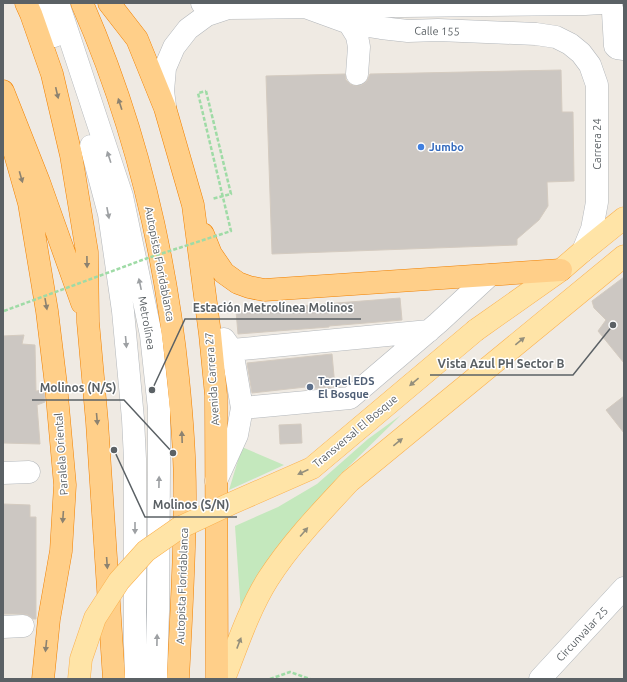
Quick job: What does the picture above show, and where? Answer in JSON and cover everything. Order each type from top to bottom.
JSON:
[{"type":"highway","points":[[26,3],[52,74],[71,155],[87,252],[88,322],[114,679]]},
{"type":"highway","name":"Autopista Floridablanca","points":[[82,3],[93,28],[120,103],[143,179],[160,257],[173,336],[182,415],[185,494],[178,679]]},
{"type":"highway","name":"Avenida Carrera 27","points":[[109,3],[137,39],[165,108],[192,205],[210,334],[216,395],[217,679]]},
{"type":"highway","points":[[3,91],[39,182],[88,322]]},
{"type":"highway","name":"Paralela Oriental","points":[[3,112],[29,204],[48,310],[65,485],[61,551],[49,618],[43,679]]},
{"type":"highway","points":[[192,205],[211,254],[223,272],[238,283],[264,290],[561,270]]},
{"type":"main road","name":"Transversal El Bosque","points":[[79,679],[81,659],[95,618],[119,581],[146,551],[179,528],[312,468],[476,330],[561,270],[624,218]]},
{"type":"main road","points":[[224,679],[249,616],[268,579],[321,512],[350,480],[624,256]]},
{"type":"street","name":"Metrolínea","points":[[41,3],[90,140],[109,214],[123,311],[135,459],[134,645],[136,679]]},
{"type":"street","name":"Metrolínea","points":[[58,3],[122,196],[151,335],[159,410],[156,679]]},
{"type":"street","points":[[119,3],[137,39]]},
{"type":"street","name":"Calle 155","points":[[202,3],[228,8],[305,5],[600,3]]},
{"type":"street","points":[[610,3],[613,12],[615,46],[617,48],[624,49]]},
{"type":"street","name":"Calle 155","points":[[305,5],[349,23],[381,28],[408,31],[438,30],[536,34],[556,37],[570,44]]},
{"type":"street","name":"Calle 155","points":[[165,108],[163,91],[165,68],[174,46],[188,29],[207,15],[228,8]]},
{"type":"street","points":[[349,23],[358,36],[364,74],[372,37],[381,28]]},
{"type":"street","name":"Carrera 24","points":[[570,44],[590,65],[597,86],[597,202],[592,229],[583,251]]},
{"type":"street","points":[[242,408],[350,398],[429,331],[490,275]]},
{"type":"street","points":[[232,350],[429,331]]},
{"type":"street","points":[[210,334],[223,339],[232,350],[242,408],[237,435],[216,481]]},
{"type":"street","points":[[3,473],[29,472]]},
{"type":"street","name":"Circunvalar 25","points":[[540,679],[624,588]]},
{"type":"path","points":[[4,311],[145,259],[231,231],[198,93],[206,91],[231,194]]},
{"type":"path","points":[[270,679],[290,672],[310,679]]},
{"type":"green space","points":[[401,415],[341,474],[287,538],[241,613],[235,526],[278,507],[317,484],[368,439]]},
{"type":"green space","points":[[242,447],[284,465],[229,490]]},
{"type":"building","name":"Jumbo","points":[[561,70],[562,112],[573,112],[574,181],[547,182],[548,206],[539,220],[517,239],[517,245],[272,254],[266,76],[345,74],[346,80],[350,84],[356,86],[362,85],[367,81],[370,74]]},
{"type":"building","points":[[624,277],[624,363],[598,331],[606,320],[594,308],[592,301]]},
{"type":"building","points":[[400,298],[402,320],[238,334],[236,311]]},
{"type":"building","points":[[24,335],[22,344],[35,345],[36,391],[44,390],[45,402],[37,405],[40,444],[3,443],[3,336]]},
{"type":"building","points":[[332,354],[335,387],[306,389],[306,387],[252,393],[247,363]]},
{"type":"building","points":[[624,396],[624,433],[606,410]]},
{"type":"building","points":[[301,424],[302,443],[280,444],[279,425]]},
{"type":"building","points":[[3,504],[30,505],[30,517],[36,517],[36,619],[23,614],[3,614]]},
{"type":"place","name":"Jumbo","points":[[421,147]]},
{"type":"place","name":"Vista Azul PH Sector B","points":[[613,325]]},
{"type":"place","name":"Terpel EDS El Bosque","points":[[310,387]]},
{"type":"place","name":"Estación Metrolínea Molinos","points":[[152,390]]},
{"type":"place","name":"Molinos (S/N)","points":[[114,450]]},
{"type":"place","name":"Molinos (N/S)","points":[[173,453]]}]
